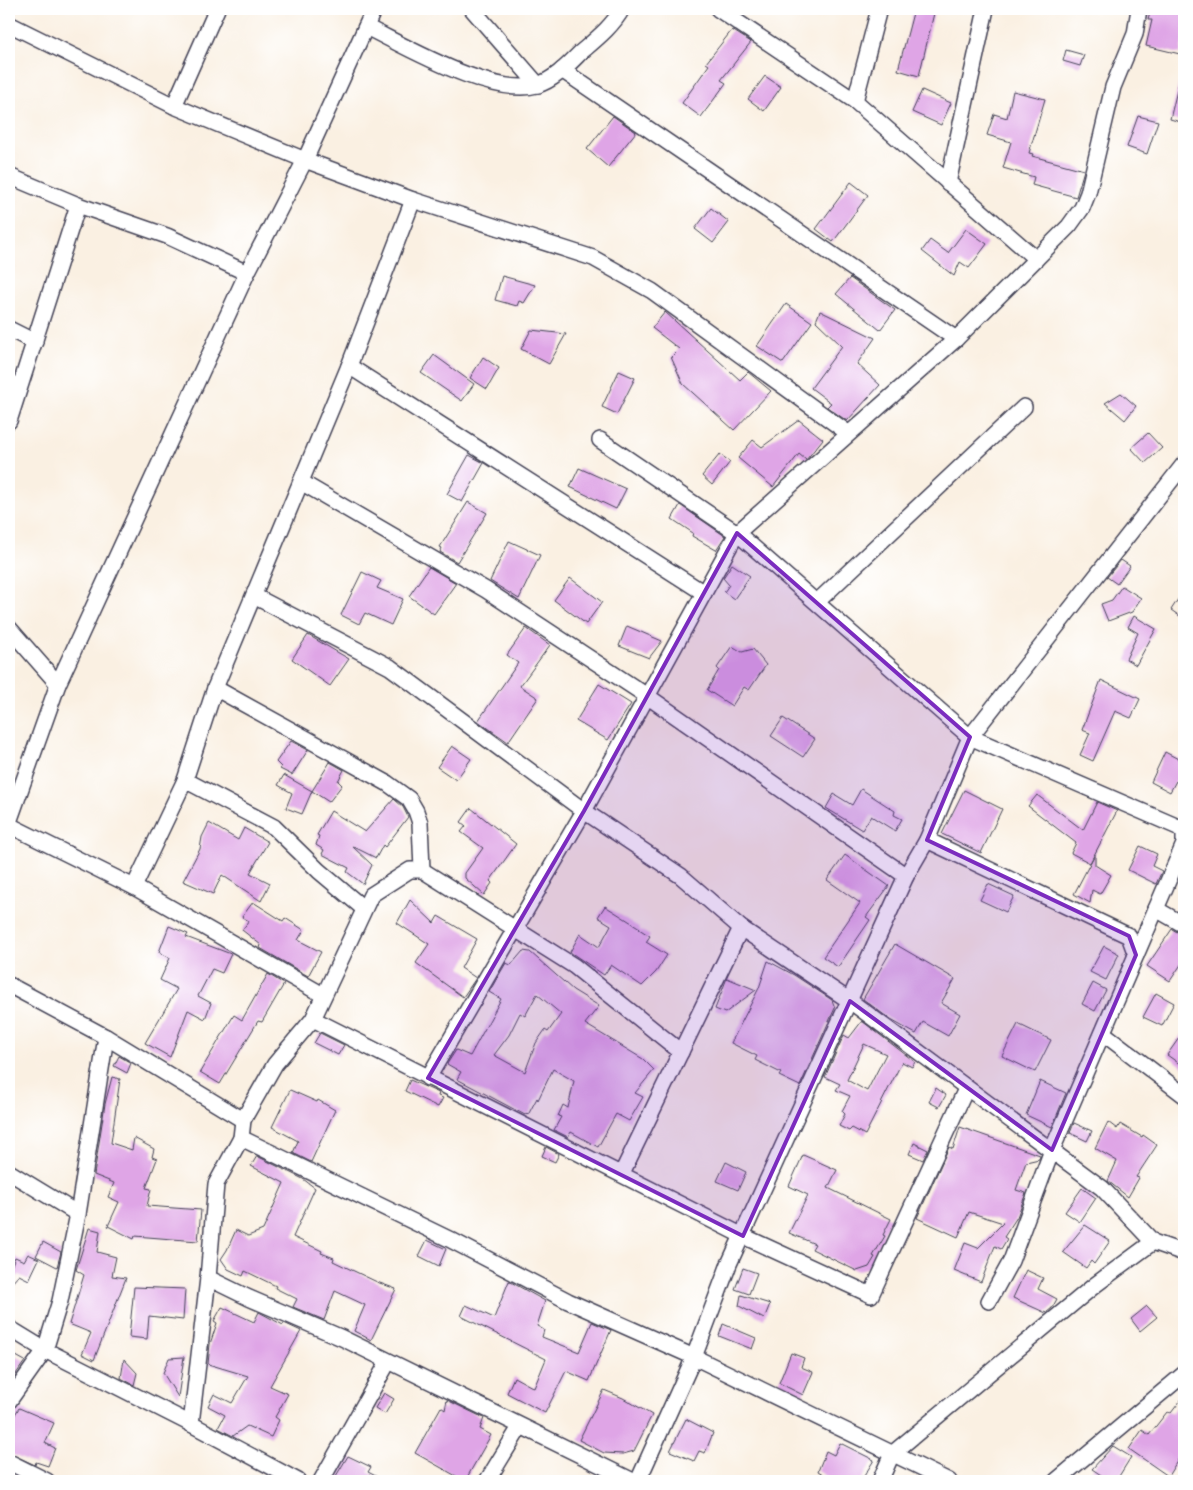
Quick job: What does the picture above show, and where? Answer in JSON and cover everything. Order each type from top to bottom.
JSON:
[{"type":"street","points":[[174,106],[217,9]]},
{"type":"street","points":[[324,995],[134,887],[9,823],[58,684],[247,273],[304,160],[374,9]]},
{"type":"street","points":[[472,9],[538,85]]},
{"type":"street","points":[[366,27],[436,61],[494,85],[516,88],[538,85],[562,70],[610,26],[622,9]]},
{"type":"street","points":[[718,9],[742,16],[855,100],[1036,259]]},
{"type":"street","points":[[855,100],[878,9]]},
{"type":"street","points":[[948,183],[986,9]]},
{"type":"street","points":[[428,1078],[514,927],[584,811],[737,533],[956,339],[1069,226],[1082,208],[1088,193],[1113,87],[1135,34],[1139,9]]},
{"type":"street","points":[[9,24],[174,106],[304,160],[414,200],[593,258],[652,291],[848,433]]},
{"type":"street","points":[[562,70],[956,339]]},
{"type":"street","points":[[9,176],[78,205],[167,236],[247,273]]},
{"type":"street","points":[[134,887],[185,780],[215,688],[349,366],[414,200]]},
{"type":"street","points":[[9,422],[78,205]]},
{"type":"street","points":[[9,329],[35,342]]},
{"type":"street","points":[[349,366],[704,593]]},
{"type":"street","points":[[818,602],[1024,407]]},
{"type":"street","points":[[600,440],[737,533],[970,737],[1178,827],[1184,833],[1184,844],[1052,1150],[1011,1261],[989,1301]]},
{"type":"street","points":[[638,1481],[694,1357],[729,1264],[906,876],[927,840],[970,737],[1184,464]]},
{"type":"street","points":[[301,482],[486,590],[647,696],[906,876]]},
{"type":"street","points":[[254,596],[390,667],[584,811],[681,876],[741,928],[850,1001],[966,1089],[1052,1150],[1102,1188],[1153,1242],[1184,1253]]},
{"type":"street","points":[[9,628],[58,684]]},
{"type":"street","points":[[215,688],[387,783],[409,799],[420,823],[422,870]]},
{"type":"street","points":[[185,780],[274,827],[312,864],[363,908]]},
{"type":"street","points":[[927,840],[1129,936],[1136,955]]},
{"type":"street","points":[[191,1424],[208,1278],[216,1184],[241,1138],[242,1120],[276,1064],[312,1019],[363,908],[371,895],[410,870],[422,870],[574,966],[681,1052]]},
{"type":"street","points":[[1156,909],[1184,925]]},
{"type":"street","points":[[622,1173],[741,928]]},
{"type":"street","points":[[9,984],[106,1037],[242,1120]]},
{"type":"street","points":[[312,1019],[622,1173],[743,1236],[871,1295],[966,1089]]},
{"type":"street","points":[[1103,1033],[1184,1095]]},
{"type":"street","points":[[9,1401],[45,1350],[60,1301],[78,1214],[106,1037]]},
{"type":"street","points":[[241,1138],[451,1240],[568,1301],[694,1357],[949,1481]]},
{"type":"street","points":[[9,1172],[78,1214]]},
{"type":"street","points":[[880,1481],[892,1454],[1095,1285],[1153,1242]]},
{"type":"street","points":[[208,1278],[342,1338],[633,1481]]},
{"type":"street","points":[[9,1328],[45,1350],[298,1481]]},
{"type":"street","points":[[321,1481],[388,1362]]},
{"type":"street","points":[[1056,1481],[1184,1374]]},
{"type":"street","points":[[487,1481],[520,1427]]},
{"type":"street","points":[[9,1462],[47,1481]]},
{"type":"highlighted area","points":[[737,533],[970,737],[927,840],[1129,936],[1136,955],[1052,1150],[850,1001],[743,1236],[428,1078],[584,811]]},
{"type":"building","points":[[914,9],[935,9],[919,76],[898,70]]},
{"type":"building","points":[[1151,9],[1184,11],[1184,34],[1180,54],[1146,46],[1152,20],[1148,20]]},
{"type":"building","points":[[732,30],[751,42],[721,80],[726,83],[701,117],[682,103],[709,65],[706,63]]},
{"type":"building","points":[[1066,50],[1084,55],[1080,66],[1063,61]]},
{"type":"building","points":[[765,76],[781,87],[764,111],[748,99]]},
{"type":"building","points":[[1180,78],[1184,79],[1184,123],[1170,119]]},
{"type":"building","points":[[922,90],[951,103],[941,125],[912,112]]},
{"type":"building","points":[[1013,91],[1045,99],[1029,153],[1033,154],[1032,156],[1084,170],[1076,197],[1032,185],[1034,177],[1003,168],[1011,142],[987,135],[994,114],[1007,118]]},
{"type":"building","points":[[613,116],[636,132],[608,167],[587,149]]},
{"type":"building","points":[[1138,116],[1158,121],[1147,154],[1127,147]]},
{"type":"building","points":[[851,182],[868,195],[833,242],[816,229]]},
{"type":"building","points":[[711,208],[729,222],[713,243],[695,229]]},
{"type":"building","points":[[966,229],[987,244],[969,268],[960,262],[954,276],[922,251],[930,240],[948,253]]},
{"type":"building","points":[[502,276],[535,285],[524,303],[519,301],[517,306],[495,300]]},
{"type":"building","points":[[850,278],[895,310],[880,330],[836,294]]},
{"type":"building","points":[[786,304],[812,322],[783,363],[757,346]]},
{"type":"building","points":[[820,311],[875,338],[857,364],[880,385],[847,421],[827,407],[831,403],[811,388],[842,346],[816,321]]},
{"type":"building","points":[[665,312],[740,380],[748,372],[771,391],[734,430],[683,384],[671,357],[679,349],[652,328]]},
{"type":"building","points":[[531,330],[566,334],[549,364],[521,349]]},
{"type":"building","points":[[434,355],[474,384],[462,401],[421,373]]},
{"type":"building","points":[[483,357],[499,368],[487,389],[470,378]]},
{"type":"building","points":[[619,371],[635,378],[617,414],[602,407]]},
{"type":"building","points":[[1121,393],[1136,406],[1125,420],[1105,403]]},
{"type":"building","points":[[799,420],[823,439],[806,460],[799,454],[773,487],[738,458],[753,440],[762,447]]},
{"type":"building","points":[[1148,433],[1162,448],[1145,463],[1131,448]]},
{"type":"building","points":[[720,454],[730,462],[712,485],[702,476]]},
{"type":"building","points":[[469,455],[484,463],[462,502],[447,494]]},
{"type":"building","points":[[579,468],[626,489],[616,509],[570,487]]},
{"type":"building","points":[[468,502],[487,513],[457,562],[440,552],[442,548],[440,547]]},
{"type":"building","points":[[680,505],[725,536],[716,550],[692,536],[693,533],[672,519]]},
{"type":"building","points":[[509,541],[540,555],[519,599],[490,581]]},
{"type":"building","points":[[1121,560],[1130,566],[1117,584],[1107,577]]},
{"type":"building","points":[[732,564],[750,576],[734,599],[724,592],[729,585],[723,578]]},
{"type":"building","points":[[429,567],[456,583],[434,614],[409,596]]},
{"type":"building","points":[[362,572],[381,581],[377,588],[403,599],[391,625],[365,613],[359,624],[341,615]]},
{"type":"building","points":[[570,578],[602,602],[586,624],[554,600]]},
{"type":"building","points":[[1122,586],[1141,598],[1132,612],[1108,621],[1101,604],[1112,600]]},
{"type":"building","points":[[1184,590],[1184,619],[1171,610]]},
{"type":"building","points":[[1134,616],[1156,629],[1136,665],[1126,659],[1138,633],[1128,627]]},
{"type":"building","points":[[627,626],[662,641],[649,658],[619,646]]},
{"type":"building","points":[[526,628],[550,645],[520,686],[538,698],[508,742],[478,721],[518,663],[507,655]]},
{"type":"building","points":[[308,635],[349,659],[330,686],[292,659]]},
{"type":"building","points":[[732,646],[742,652],[753,649],[766,665],[749,690],[744,687],[732,706],[707,690],[719,670],[717,668]]},
{"type":"building","points":[[1101,680],[1140,699],[1131,718],[1115,711],[1093,761],[1080,755],[1090,733],[1082,730]]},
{"type":"building","points":[[599,684],[631,704],[608,740],[576,721]]},
{"type":"building","points":[[783,718],[815,739],[803,757],[771,736]]},
{"type":"building","points":[[291,741],[308,750],[292,775],[280,769],[281,767],[276,762]]},
{"type":"building","points":[[452,746],[471,759],[456,780],[437,767]]},
{"type":"building","points":[[1165,752],[1184,762],[1184,786],[1176,781],[1170,792],[1151,782]]},
{"type":"building","points":[[330,762],[344,770],[338,781],[342,785],[329,802],[312,791]]},
{"type":"building","points":[[284,775],[312,791],[302,814],[286,808],[292,793],[278,785]]},
{"type":"building","points":[[861,789],[895,811],[894,815],[902,819],[895,831],[871,816],[862,830],[826,808],[834,794],[852,805]]},
{"type":"building","points":[[964,790],[1002,809],[981,853],[942,834]]},
{"type":"building","points":[[1037,795],[1083,830],[1097,802],[1117,811],[1090,863],[1071,853],[1076,843],[1028,806]]},
{"type":"building","points":[[394,799],[403,807],[408,817],[385,847],[383,845],[376,858],[352,846],[372,865],[363,884],[347,872],[349,868],[322,854],[324,850],[316,845],[319,836],[317,835],[331,811],[365,832]]},
{"type":"building","points":[[471,808],[516,844],[490,881],[492,883],[484,895],[465,878],[465,873],[483,848],[461,832],[466,826],[461,822]]},
{"type":"building","points":[[209,823],[238,840],[244,828],[268,842],[250,873],[270,883],[261,901],[222,875],[213,894],[183,881],[200,849],[202,837]]},
{"type":"building","points":[[1140,846],[1157,854],[1152,866],[1162,871],[1156,884],[1128,870]]},
{"type":"building","points":[[1095,854],[1095,865],[1111,875],[1100,894],[1092,890],[1090,903],[1074,894]]},
{"type":"building","points":[[845,855],[889,886],[866,917],[870,920],[838,967],[823,957],[860,903],[827,880]]},
{"type":"building","points":[[988,884],[1014,896],[1006,912],[980,900]]},
{"type":"building","points":[[410,900],[434,923],[438,916],[477,939],[461,968],[476,978],[463,997],[416,963],[429,944],[397,923]]},
{"type":"building","points":[[253,902],[283,921],[285,918],[304,930],[298,940],[321,952],[308,976],[260,948],[261,945],[242,930],[249,921],[242,917]]},
{"type":"building","points":[[605,906],[640,928],[650,936],[646,942],[667,955],[656,972],[642,986],[611,965],[604,975],[570,952],[580,934],[599,947],[611,925],[598,917]]},
{"type":"building","points":[[169,926],[188,934],[186,937],[231,954],[222,973],[212,969],[198,996],[211,1003],[205,1019],[188,1010],[170,1057],[145,1043],[177,989],[160,980],[170,958],[159,952]]},
{"type":"building","points":[[1172,929],[1184,936],[1184,960],[1170,981],[1147,966]]},
{"type":"building","points":[[895,944],[955,979],[941,1003],[960,1014],[948,1036],[923,1022],[916,1034],[891,1020],[863,999]]},
{"type":"building","points":[[1104,946],[1119,954],[1106,980],[1090,972]]},
{"type":"building","points":[[523,951],[530,952],[573,990],[599,1006],[585,1024],[643,1059],[654,1070],[635,1093],[643,1097],[629,1121],[616,1114],[598,1147],[571,1132],[568,1137],[554,1130],[561,1117],[558,1116],[563,1105],[568,1108],[574,1081],[553,1069],[538,1100],[537,1098],[528,1115],[526,1113],[525,1115],[457,1079],[461,1072],[447,1064],[456,1050],[470,1056],[501,999],[489,992],[506,963],[511,965]],"holes":[[[537,994],[561,1014],[548,1032],[545,1030],[536,1043],[525,1072],[494,1055],[509,1035],[520,1013],[525,1016]]]},
{"type":"building","points":[[768,961],[794,975],[832,1000],[835,1008],[800,1086],[779,1076],[781,1073],[755,1060],[757,1056],[731,1043],[759,988]]},
{"type":"building","points":[[268,974],[284,984],[262,1022],[258,1021],[220,1084],[200,1072],[234,1015],[242,1020]]},
{"type":"building","points":[[727,978],[756,990],[725,1013],[715,1009]]},
{"type":"building","points":[[1093,983],[1106,990],[1095,1011],[1082,1004]]},
{"type":"building","points":[[1156,993],[1174,1003],[1162,1026],[1143,1017]]},
{"type":"building","points":[[862,1021],[915,1062],[912,1067],[902,1062],[865,1135],[852,1128],[849,1131],[839,1126],[845,1114],[842,1111],[850,1096],[836,1090],[840,1084],[825,1077],[844,1035],[849,1038]],"holes":[[[864,1044],[886,1054],[867,1091],[847,1080]]]},
{"type":"building","points":[[1018,1024],[1051,1040],[1035,1072],[1002,1056]]},
{"type":"building","points":[[1184,1031],[1184,1067],[1167,1055]]},
{"type":"building","points":[[320,1033],[344,1045],[338,1055],[314,1043]]},
{"type":"building","points":[[119,1056],[131,1063],[127,1073],[114,1066]]},
{"type":"building","points":[[112,1077],[120,1079],[111,1143],[132,1150],[134,1138],[154,1149],[152,1157],[157,1159],[146,1188],[151,1189],[147,1206],[201,1210],[198,1241],[135,1236],[134,1239],[108,1226],[119,1202],[108,1197],[114,1183],[94,1175],[105,1104]]},
{"type":"building","points":[[410,1080],[439,1093],[438,1096],[443,1098],[438,1107],[405,1091]]},
{"type":"building","points":[[1040,1081],[1066,1093],[1052,1127],[1026,1115]]},
{"type":"building","points":[[936,1088],[946,1095],[939,1107],[929,1102]]},
{"type":"building","points":[[290,1090],[317,1102],[318,1100],[335,1110],[311,1162],[293,1153],[298,1141],[272,1127]]},
{"type":"building","points":[[1108,1122],[1117,1129],[1120,1124],[1142,1137],[1143,1135],[1157,1145],[1136,1177],[1139,1178],[1128,1197],[1108,1181],[1117,1161],[1095,1148]]},
{"type":"building","points":[[1074,1123],[1092,1131],[1087,1141],[1070,1133]]},
{"type":"building","points":[[960,1127],[1040,1155],[1039,1159],[1026,1162],[1016,1190],[1026,1193],[1017,1217],[1004,1237],[1007,1239],[1001,1249],[995,1246],[981,1282],[954,1271],[965,1243],[978,1248],[1003,1223],[969,1212],[958,1237],[917,1218],[949,1147],[953,1149]]},
{"type":"building","points":[[914,1143],[928,1150],[923,1160],[909,1154]]},
{"type":"building","points":[[546,1147],[559,1154],[555,1162],[542,1156]]},
{"type":"building","points":[[803,1155],[837,1170],[828,1188],[891,1219],[883,1235],[885,1236],[869,1267],[857,1271],[812,1249],[815,1244],[789,1233],[808,1195],[789,1186]]},
{"type":"building","points":[[257,1156],[303,1179],[315,1188],[293,1237],[334,1258],[333,1261],[396,1289],[371,1340],[354,1331],[365,1305],[335,1291],[324,1320],[293,1307],[297,1299],[275,1288],[276,1286],[245,1271],[243,1276],[228,1269],[221,1259],[236,1230],[248,1236],[263,1230],[284,1183],[251,1166]]},
{"type":"building","points":[[726,1162],[746,1172],[738,1190],[717,1181]]},
{"type":"building","points":[[1082,1188],[1096,1198],[1080,1222],[1065,1212]]},
{"type":"building","points":[[1085,1225],[1110,1241],[1094,1264],[1091,1261],[1086,1268],[1063,1252]]},
{"type":"building","points":[[89,1228],[100,1231],[97,1252],[116,1257],[112,1276],[126,1278],[94,1360],[82,1354],[91,1333],[69,1324],[84,1275],[76,1270]]},
{"type":"building","points":[[427,1240],[446,1249],[439,1266],[419,1256]]},
{"type":"building","points":[[43,1242],[61,1252],[57,1267],[36,1256]]},
{"type":"building","points":[[28,1254],[39,1259],[29,1280],[19,1275],[9,1286],[9,1272],[15,1257],[24,1261]]},
{"type":"building","points":[[743,1268],[757,1273],[749,1294],[735,1289]]},
{"type":"building","points":[[1026,1270],[1043,1278],[1038,1289],[1057,1299],[1052,1308],[1046,1313],[1013,1298]]},
{"type":"building","points":[[509,1281],[545,1301],[537,1326],[544,1330],[542,1337],[579,1352],[592,1322],[611,1330],[589,1381],[566,1371],[545,1413],[507,1393],[514,1377],[534,1388],[546,1359],[461,1316],[466,1305],[494,1318]]},
{"type":"building","points":[[134,1287],[185,1289],[183,1320],[149,1316],[147,1339],[129,1337]]},
{"type":"building","points":[[741,1295],[770,1304],[764,1319],[739,1306]]},
{"type":"building","points":[[1147,1306],[1157,1317],[1140,1331],[1131,1319]]},
{"type":"building","points":[[222,1307],[254,1322],[259,1312],[283,1325],[284,1323],[301,1331],[270,1386],[288,1394],[275,1417],[279,1420],[271,1437],[247,1426],[233,1436],[218,1428],[225,1415],[208,1406],[214,1394],[232,1403],[248,1376],[208,1364],[210,1344],[217,1323],[214,1321]]},
{"type":"building","points":[[723,1324],[756,1338],[752,1349],[719,1336]]},
{"type":"building","points":[[9,1352],[25,1361],[9,1384]]},
{"type":"building","points":[[791,1353],[804,1358],[801,1367],[813,1372],[803,1395],[779,1383]]},
{"type":"building","points":[[184,1357],[178,1397],[163,1373],[169,1358]]},
{"type":"building","points":[[124,1359],[137,1373],[134,1385],[121,1378]]},
{"type":"building","points":[[604,1390],[623,1398],[652,1415],[634,1451],[623,1454],[604,1453],[579,1440]]},
{"type":"building","points":[[384,1393],[394,1399],[385,1414],[375,1408]]},
{"type":"building","points":[[1184,1396],[1184,1450],[1168,1476],[1129,1449],[1142,1430],[1149,1435],[1167,1412],[1171,1413]]},
{"type":"building","points":[[447,1400],[484,1418],[480,1429],[491,1435],[465,1481],[415,1453],[441,1407],[445,1410]]},
{"type":"building","points":[[19,1408],[54,1423],[45,1443],[55,1448],[48,1466],[36,1462],[35,1465],[9,1453],[9,1424]]},
{"type":"building","points":[[686,1419],[713,1433],[705,1453],[699,1451],[694,1461],[670,1451]]},
{"type":"building","points":[[840,1443],[874,1460],[861,1481],[834,1481],[818,1471],[826,1451],[834,1455]]},
{"type":"building","points":[[1113,1446],[1131,1457],[1116,1481],[1110,1481],[1092,1469]]},
{"type":"building","points":[[348,1456],[371,1467],[368,1472],[385,1481],[333,1481]]}]
